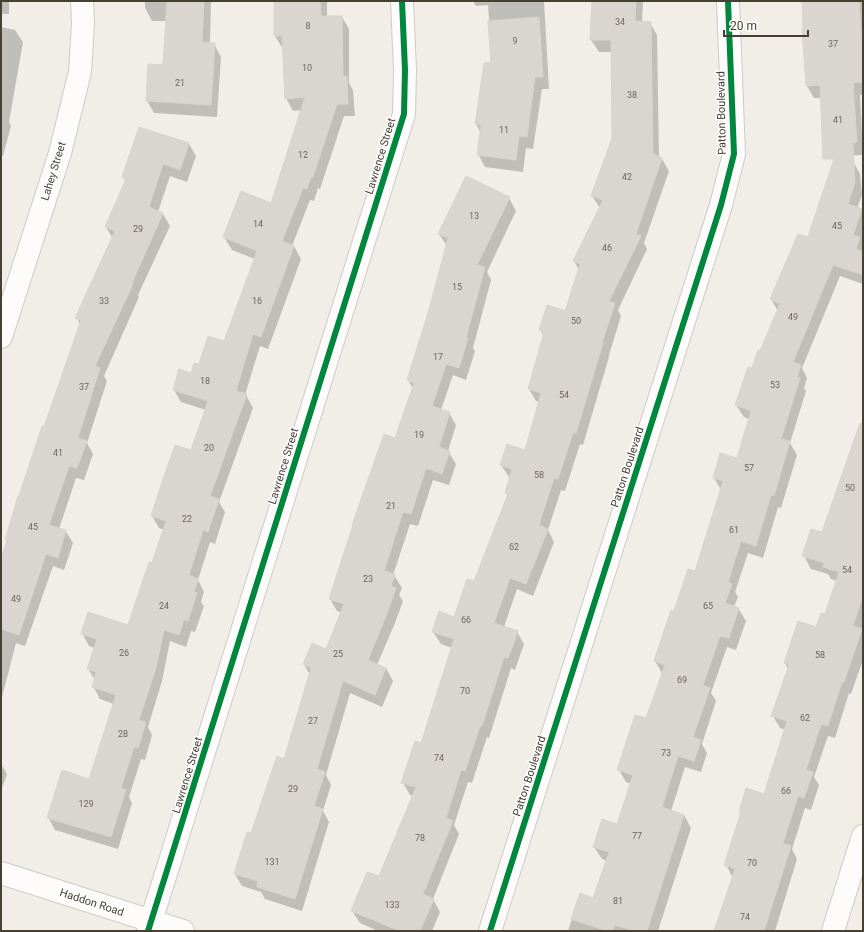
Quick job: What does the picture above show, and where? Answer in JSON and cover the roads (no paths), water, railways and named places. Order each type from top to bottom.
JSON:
[{"type":"street","name":"Lahey Street","points":[[1,337],[60,153],[80,72],[83,23],[82,1]]},
{"type":"street","name":"Lawrence Street","points":[[150,926],[404,114],[405,70],[402,1]]},
{"type":"street","name":"Patton Boulevard","points":[[490,931],[721,205],[734,154],[728,1]]},
{"type":"street","points":[[833,931],[863,836]]},
{"type":"street","name":"Haddon Road","points":[[1,873],[150,926],[183,931]]}]
